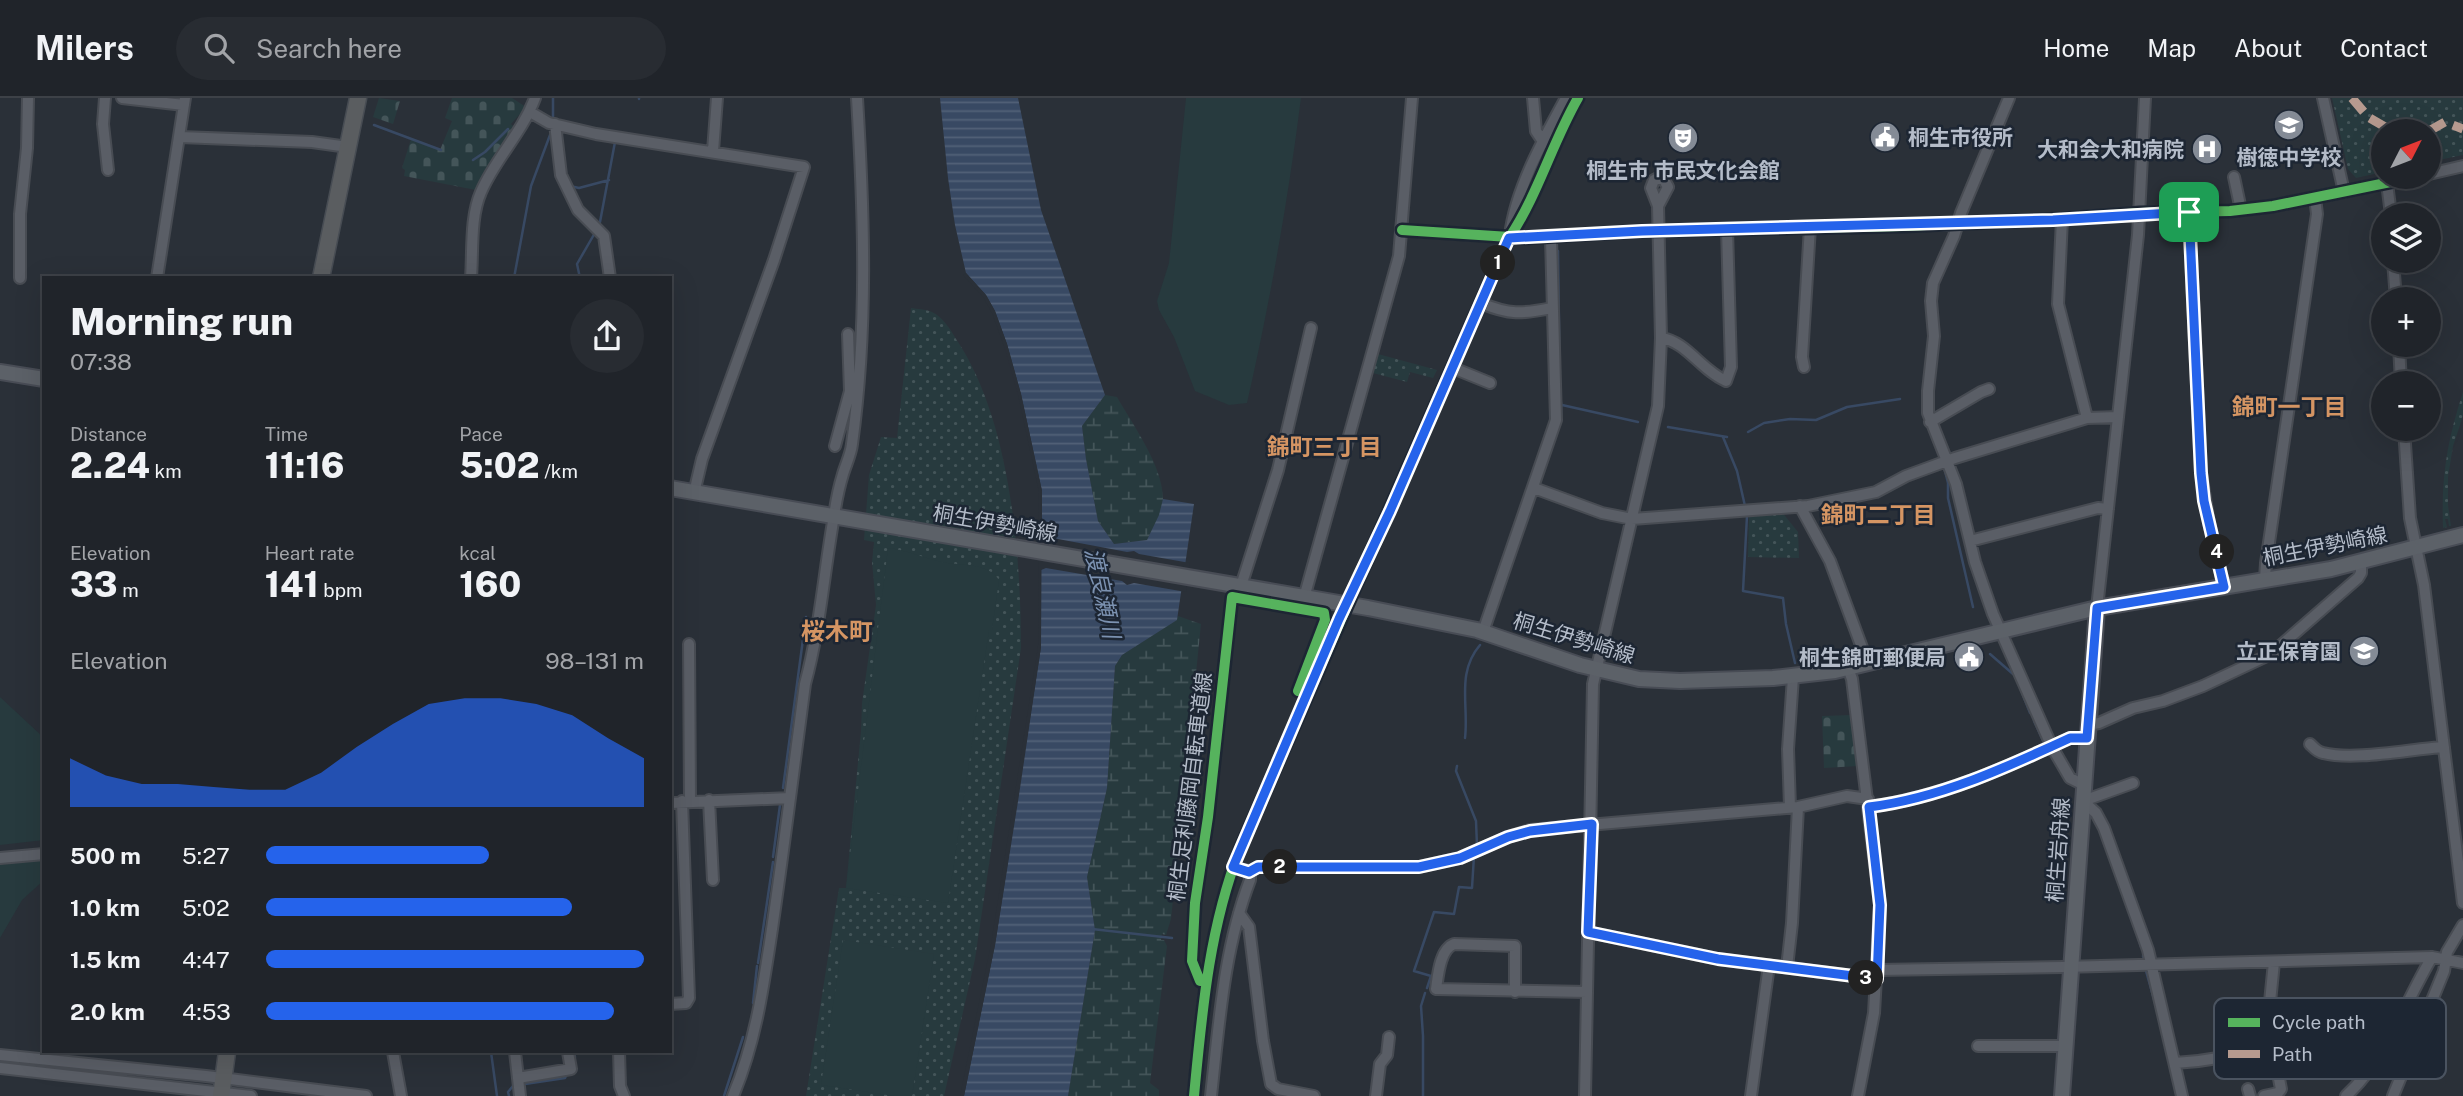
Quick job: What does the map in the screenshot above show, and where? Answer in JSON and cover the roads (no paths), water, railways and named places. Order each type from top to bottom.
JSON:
[{"type":"highway","points":[[321,276],[358,98]]},
{"type":"highway","points":[[222,1089],[227,1053]]},
{"type":"main road","points":[[0,372],[42,379]]},
{"type":"main road","name":"桐生伊勢崎線","points":[[672,488],[1347,604],[1483,632],[1596,670],[1631,678],[1665,681],[1793,677],[1848,668],[2097,608],[2361,562],[2463,535]]},
{"type":"main road","name":"桐生岩舟線","points":[[2062,1096],[2097,608]]},
{"type":"street","points":[[20,278],[20,214],[27,148],[28,98]]},
{"type":"street","points":[[105,98],[103,124],[108,170]]},
{"type":"street","points":[[122,98],[185,102],[157,276]]},
{"type":"street","points":[[520,98],[532,104],[555,124],[618,138],[804,167],[778,248],[702,459],[694,493]]},
{"type":"street","points":[[713,151],[717,98]]},
{"type":"street","points":[[733,1096],[757,1024],[805,684],[812,658],[842,476],[852,448],[865,241],[858,98]]},
{"type":"street","points":[[1304,598],[1399,256],[1412,98]]},
{"type":"street","points":[[1533,98],[1536,131],[1544,143]]},
{"type":"street","points":[[1509,238],[1512,216],[1566,98]]},
{"type":"street","points":[[1194,1096],[1211,947],[1221,902],[1233,867],[1509,238],[1521,220],[1560,131],[1578,98]]},
{"type":"street","points":[[2009,98],[1932,289],[1934,337],[1928,391],[1930,422],[1956,484],[1970,541],[1993,614],[2052,747],[2070,778],[2084,785]]},
{"type":"street","points":[[2097,608],[2140,213],[2145,98]]},
{"type":"street","points":[[2323,98],[2344,192]]},
{"type":"street","points":[[471,276],[474,226],[480,193],[532,104]]},
{"type":"street","points":[[555,124],[561,175],[578,210],[604,236],[610,276]]},
{"type":"street","points":[[180,136],[301,141],[348,147]]},
{"type":"street","points":[[2441,171],[2463,166]]},
{"type":"street","points":[[2234,177],[2241,210]]},
{"type":"street","points":[[1402,230],[1509,238],[1551,238],[1659,225],[1727,229],[2062,219],[2241,210],[2371,186]]},
{"type":"street","points":[[2265,579],[2287,406],[2317,214],[2315,198]]},
{"type":"street","points":[[1585,1096],[1593,684],[1658,406],[1661,338],[1658,206]]},
{"type":"street","points":[[2189,212],[2201,473],[2204,501],[2224,587]]},
{"type":"street","points":[[2062,219],[2058,304],[2087,418]]},
{"type":"street","points":[[1804,367],[1802,357],[1810,227]]},
{"type":"street","points":[[1661,338],[1671,339],[1717,377],[1726,381],[1731,367],[1727,229]]},
{"type":"street","points":[[1483,632],[1557,414],[1551,238]]},
{"type":"street","points":[[1481,303],[1501,311],[1519,314],[1552,309]]},
{"type":"street","points":[[1241,586],[1278,470],[1311,328]]},
{"type":"street","points":[[835,446],[854,392],[848,334]]},
{"type":"street","points":[[1453,368],[1490,383]]},
{"type":"street","points":[[1930,422],[1981,391],[1989,389]]},
{"type":"street","points":[[1534,488],[1575,501],[1585,507],[1632,519],[1800,506],[1877,492],[1906,476],[1946,461],[2087,418],[2118,417]]},
{"type":"street","points":[[2405,441],[2410,522],[2424,585],[2463,903]]},
{"type":"street","points":[[1800,506],[1830,561],[1868,664]]},
{"type":"street","points":[[1970,541],[2098,508],[2108,509]]},
{"type":"street","points":[[1233,867],[1249,872],[1258,867],[1419,867],[1460,858],[1508,837],[1530,831],[1794,807],[1836,797],[1868,803],[1908,801],[1934,794],[2052,747],[2133,708],[2163,701],[2203,686],[2277,651],[2358,578],[2361,562]]},
{"type":"street","points":[[672,1004],[685,1003],[689,998],[681,802],[689,644]]},
{"type":"street","points":[[1848,668],[1852,679],[1879,892],[1874,1013],[1858,1096]]},
{"type":"street","points":[[1787,967],[1794,899],[1794,807],[1788,749],[1793,677]]},
{"type":"street","points":[[2310,744],[2323,754],[2444,747]]},
{"type":"street","points":[[2133,783],[2083,801],[2096,813],[2105,828],[2137,917],[2151,964],[2182,1096]]},
{"type":"street","points":[[681,802],[790,798]]},
{"type":"street","points":[[709,800],[713,880]]},
{"type":"street","points":[[0,858],[42,854]]},
{"type":"street","points":[[1211,1096],[1221,1005],[1239,913],[1250,880],[1249,872]]},
{"type":"street","points":[[1239,913],[1249,927],[1269,1079],[1274,1088],[1314,1096]]},
{"type":"street","points":[[2433,998],[2444,971],[2445,959],[2463,925]]},
{"type":"street","points":[[1588,932],[1699,956],[1877,974],[2432,957],[2463,963]]},
{"type":"street","points":[[1515,992],[1515,946],[1448,946],[1436,989],[1515,992],[1587,992]]},
{"type":"street","points":[[2410,998],[2432,957]]},
{"type":"street","points":[[2270,998],[2274,961]]},
{"type":"street","points":[[1751,1096],[1769,965]]},
{"type":"street","points":[[1376,1096],[1380,1064],[1387,1055],[1389,1037]]},
{"type":"street","points":[[1978,1046],[2065,1046]]},
{"type":"street","points":[[393,1053],[401,1096]]},
{"type":"street","points":[[515,1053],[520,1096]]},
{"type":"street","points":[[518,1078],[571,1069],[568,1053]]},
{"type":"street","points":[[619,1053],[620,1086],[624,1096]]},
{"type":"street","points":[[0,1055],[222,1089],[251,1096]]},
{"type":"street","points":[[2175,1063],[2214,1058]]},
{"type":"street","points":[[0,1068],[222,1089],[366,1096]]},
{"type":"street","points":[[2264,1096],[2278,1093],[2281,1089],[2279,1079]]},
{"type":"street","points":[[2346,1096],[2363,1079]]},
{"type":"street","points":[[2393,1096],[2400,1079]]},
{"type":"water","name":"渡良瀬川","points":[[940,98],[1018,98],[1041,210],[1105,395],[1082,426],[1098,521],[1114,544],[1147,540],[1163,499],[1194,504],[1177,620],[1122,655],[1115,666],[1107,788],[1087,877],[1095,930],[1068,1096],[964,1096],[995,945],[1041,647],[1042,491],[1007,344],[986,295],[966,273],[948,178]]},
{"type":"waterway","points":[[553,98],[553,118]]},
{"type":"waterway","points":[[374,125],[441,150]]},
{"type":"waterway","points":[[473,160],[508,129]]},
{"type":"waterway","points":[[514,276],[531,186],[550,135]]},
{"type":"waterway","points":[[600,222],[615,142]]},
{"type":"waterway","points":[[570,186],[579,188],[609,180]]},
{"type":"waterway","points":[[580,276],[577,264],[596,231]]},
{"type":"waterway","points":[[1558,251],[1560,394]]},
{"type":"waterway","points":[[1748,432],[1764,423],[1790,419],[1816,420],[1847,407],[1900,399]]},
{"type":"waterway","points":[[1561,402],[1561,416]]},
{"type":"waterway","points":[[1562,405],[1638,422]]},
{"type":"waterway","points":[[1668,427],[1727,437]]},
{"type":"waterway","points":[[1723,437],[1737,471],[1745,506]]},
{"type":"waterway","points":[[1944,467],[1948,498],[1973,607]]},
{"type":"waterway","points":[[1747,516],[1743,591],[1783,598],[1795,663]]},
{"type":"waterway","points":[[783,788],[806,617]]},
{"type":"waterway","points":[[1465,738],[1466,678],[1468,667],[1480,645]]},
{"type":"waterway","points":[[1990,654],[2013,674]]},
{"type":"waterway","points":[[2019,685],[2030,713]]},
{"type":"waterway","points":[[2034,721],[2045,745]]},
{"type":"waterway","points":[[1457,766],[1456,771],[1476,821],[1477,846]]},
{"type":"waterway","points":[[773,857],[780,805]]},
{"type":"waterway","points":[[1427,988],[1431,976],[1414,971],[1434,912],[1454,914],[1459,887],[1472,888],[1474,856]]},
{"type":"waterway","points":[[758,963],[773,862]]},
{"type":"waterway","points":[[1092,929],[1172,938]]},
{"type":"waterway","points":[[2139,940],[2141,947]]},
{"type":"waterway","points":[[753,1003],[757,966]]},
{"type":"waterway","points":[[2146,971],[2155,1003]]},
{"type":"waterway","points":[[1423,1096],[1421,1006],[1425,993]]},
{"type":"waterway","points":[[724,1096],[743,1037]]},
{"type":"waterway","points":[[491,1053],[497,1096]]},
{"type":"waterway","points":[[574,1053],[575,1057]]},
{"type":"waterway","points":[[525,1084],[566,1076]]},
{"type":"waterway","points":[[509,1096],[508,1092],[513,1086]]},
{"type":"place","name":"樹徳中学校","points":[[2289,125]]},
{"type":"place","name":"桐生市役所","points":[[1885,137]]},
{"type":"place","name":"桐生市 市民文化会館","points":[[1683,138]]},
{"type":"place","name":"大和会大和病院","points":[[2207,149]]},
{"type":"place","name":"立正保育園","points":[[2364,651]]},
{"type":"place","name":"桐生錦町郵便局","points":[[1969,657]]},
{"type":"district","name":"錦町一丁目","points":[[2289,406]]},
{"type":"district","name":"錦町三丁目","points":[[1324,446]]},
{"type":"district","name":"錦町二丁目","points":[[1878,514]]},
{"type":"district","name":"桜木町","points":[[837,631]]}]
